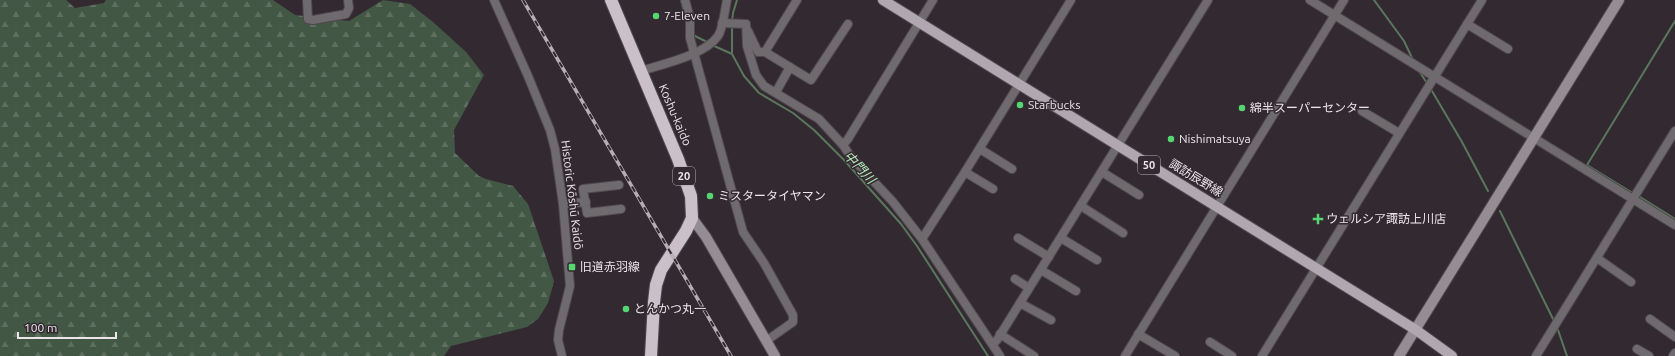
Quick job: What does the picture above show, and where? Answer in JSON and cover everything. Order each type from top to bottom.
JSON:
[{"type":"highway","name":"Koshu-kaido","points":[[611,0],[691,196],[692,218],[686,231],[660,270],[656,285],[652,356]]},
{"type":"main road","name":"諏訪辰野線","points":[[883,0],[1118,146],[1218,206],[1416,330],[1452,356]]},
{"type":"street","points":[[307,0],[308,19],[313,20],[346,14],[349,8],[348,0]]},
{"type":"street","name":"Historic Kōshū Kaidō","points":[[494,0],[528,76],[553,139],[563,204],[570,286],[559,330],[558,340],[562,356]]},
{"type":"street","points":[[685,0],[690,18],[690,38],[743,232],[764,263],[793,315],[793,322],[766,341]]},
{"type":"street","points":[[641,71],[695,53],[706,47],[719,35],[724,23],[727,0]]},
{"type":"street","points":[[765,52],[797,0]]},
{"type":"street","points":[[843,145],[933,0]]},
{"type":"street","points":[[922,239],[966,172],[1071,0]]},
{"type":"street","points":[[993,344],[1081,206],[1208,0]]},
{"type":"street","points":[[1310,0],[1533,139],[1675,225]]},
{"type":"street","points":[[1125,356],[1344,0]]},
{"type":"street","points":[[1262,356],[1482,0]]},
{"type":"street","points":[[1399,356],[1619,0]]},
{"type":"street","points":[[724,23],[744,27],[748,31],[758,52],[765,52],[811,80],[848,24]]},
{"type":"street","points":[[1467,24],[1508,50]]},
{"type":"street","points":[[744,27],[747,46],[756,76],[764,86],[776,92],[819,120],[893,202],[922,239],[1000,356]]},
{"type":"street","points":[[776,92],[790,67]]},
{"type":"street","points":[[1362,111],[1400,133]]},
{"type":"street","points":[[1536,356],[1675,131]]},
{"type":"street","points":[[980,149],[1012,169]]},
{"type":"street","points":[[966,172],[993,189]]},
{"type":"street","points":[[1102,172],[1139,195]]},
{"type":"street","points":[[619,185],[583,189],[587,212],[621,209]]},
{"type":"street","points":[[563,204],[586,202]]},
{"type":"street","points":[[1081,206],[1123,233]]},
{"type":"street","points":[[692,218],[706,237],[775,356]]},
{"type":"street","points":[[1018,238],[1049,257]]},
{"type":"street","points":[[1061,238],[1097,260]]},
{"type":"street","points":[[1597,258],[1631,282]]},
{"type":"street","points":[[1041,270],[1076,291]]},
{"type":"street","points":[[1015,279],[1029,288]]},
{"type":"street","points":[[1020,303],[1051,320]]},
{"type":"street","points":[[1650,319],[1675,337]]},
{"type":"street","points":[[1000,334],[1034,356]]},
{"type":"street","points":[[1138,334],[1175,356]]},
{"type":"street","points":[[1210,342],[1232,356]]},
{"type":"street","points":[[1637,349],[1648,356]]},
{"type":"green space","points":[[0,0],[66,0],[75,8],[104,3],[106,0],[273,0],[295,15],[349,21],[383,0],[410,4],[433,22],[466,52],[484,75],[454,130],[455,153],[479,176],[513,186],[528,204],[554,281],[548,303],[538,319],[527,327],[451,346],[444,356],[0,356]]},
{"type":"waterway","points":[[681,0],[687,24]]},
{"type":"waterway","name":"中門川","points":[[732,22],[737,0]]},
{"type":"waterway","points":[[1374,0],[1404,41],[1413,60]]},
{"type":"waterway","points":[[1631,192],[1587,165],[1675,21]]},
{"type":"waterway","name":"中門川","points":[[732,26],[732,54],[744,76],[759,93],[793,113],[814,130],[844,160],[901,224],[917,246],[988,356]]},
{"type":"waterway","points":[[692,33],[707,42]]},
{"type":"waterway","points":[[712,45],[732,54]]},
{"type":"waterway","points":[[1419,71],[1427,83]]},
{"type":"waterway","points":[[1432,91],[1462,142],[1488,191]]},
{"type":"waterway","points":[[1640,197],[1675,219]]},
{"type":"waterway","points":[[1500,211],[1553,319]]},
{"type":"waterway","points":[[1558,330],[1567,356]]},
{"type":"railway","points":[[523,0],[731,356]]},
{"type":"place","name":"7-Eleven","points":[[656,16]]},
{"type":"place","name":"Starbucks","points":[[1020,105]]},
{"type":"place","name":"綿半スーパーセンター","points":[[1242,108]]},
{"type":"place","name":"Nishimatsuya","points":[[1171,139]]},
{"type":"place","name":"ミスタータイヤマン","points":[[710,196]]},
{"type":"place","name":"ウェルシア諏訪上川店","points":[[1318,219]]},
{"type":"place","name":"旧道赤羽線","points":[[572,267]]},
{"type":"place","name":"とんかつ丸一","points":[[626,309]]}]
